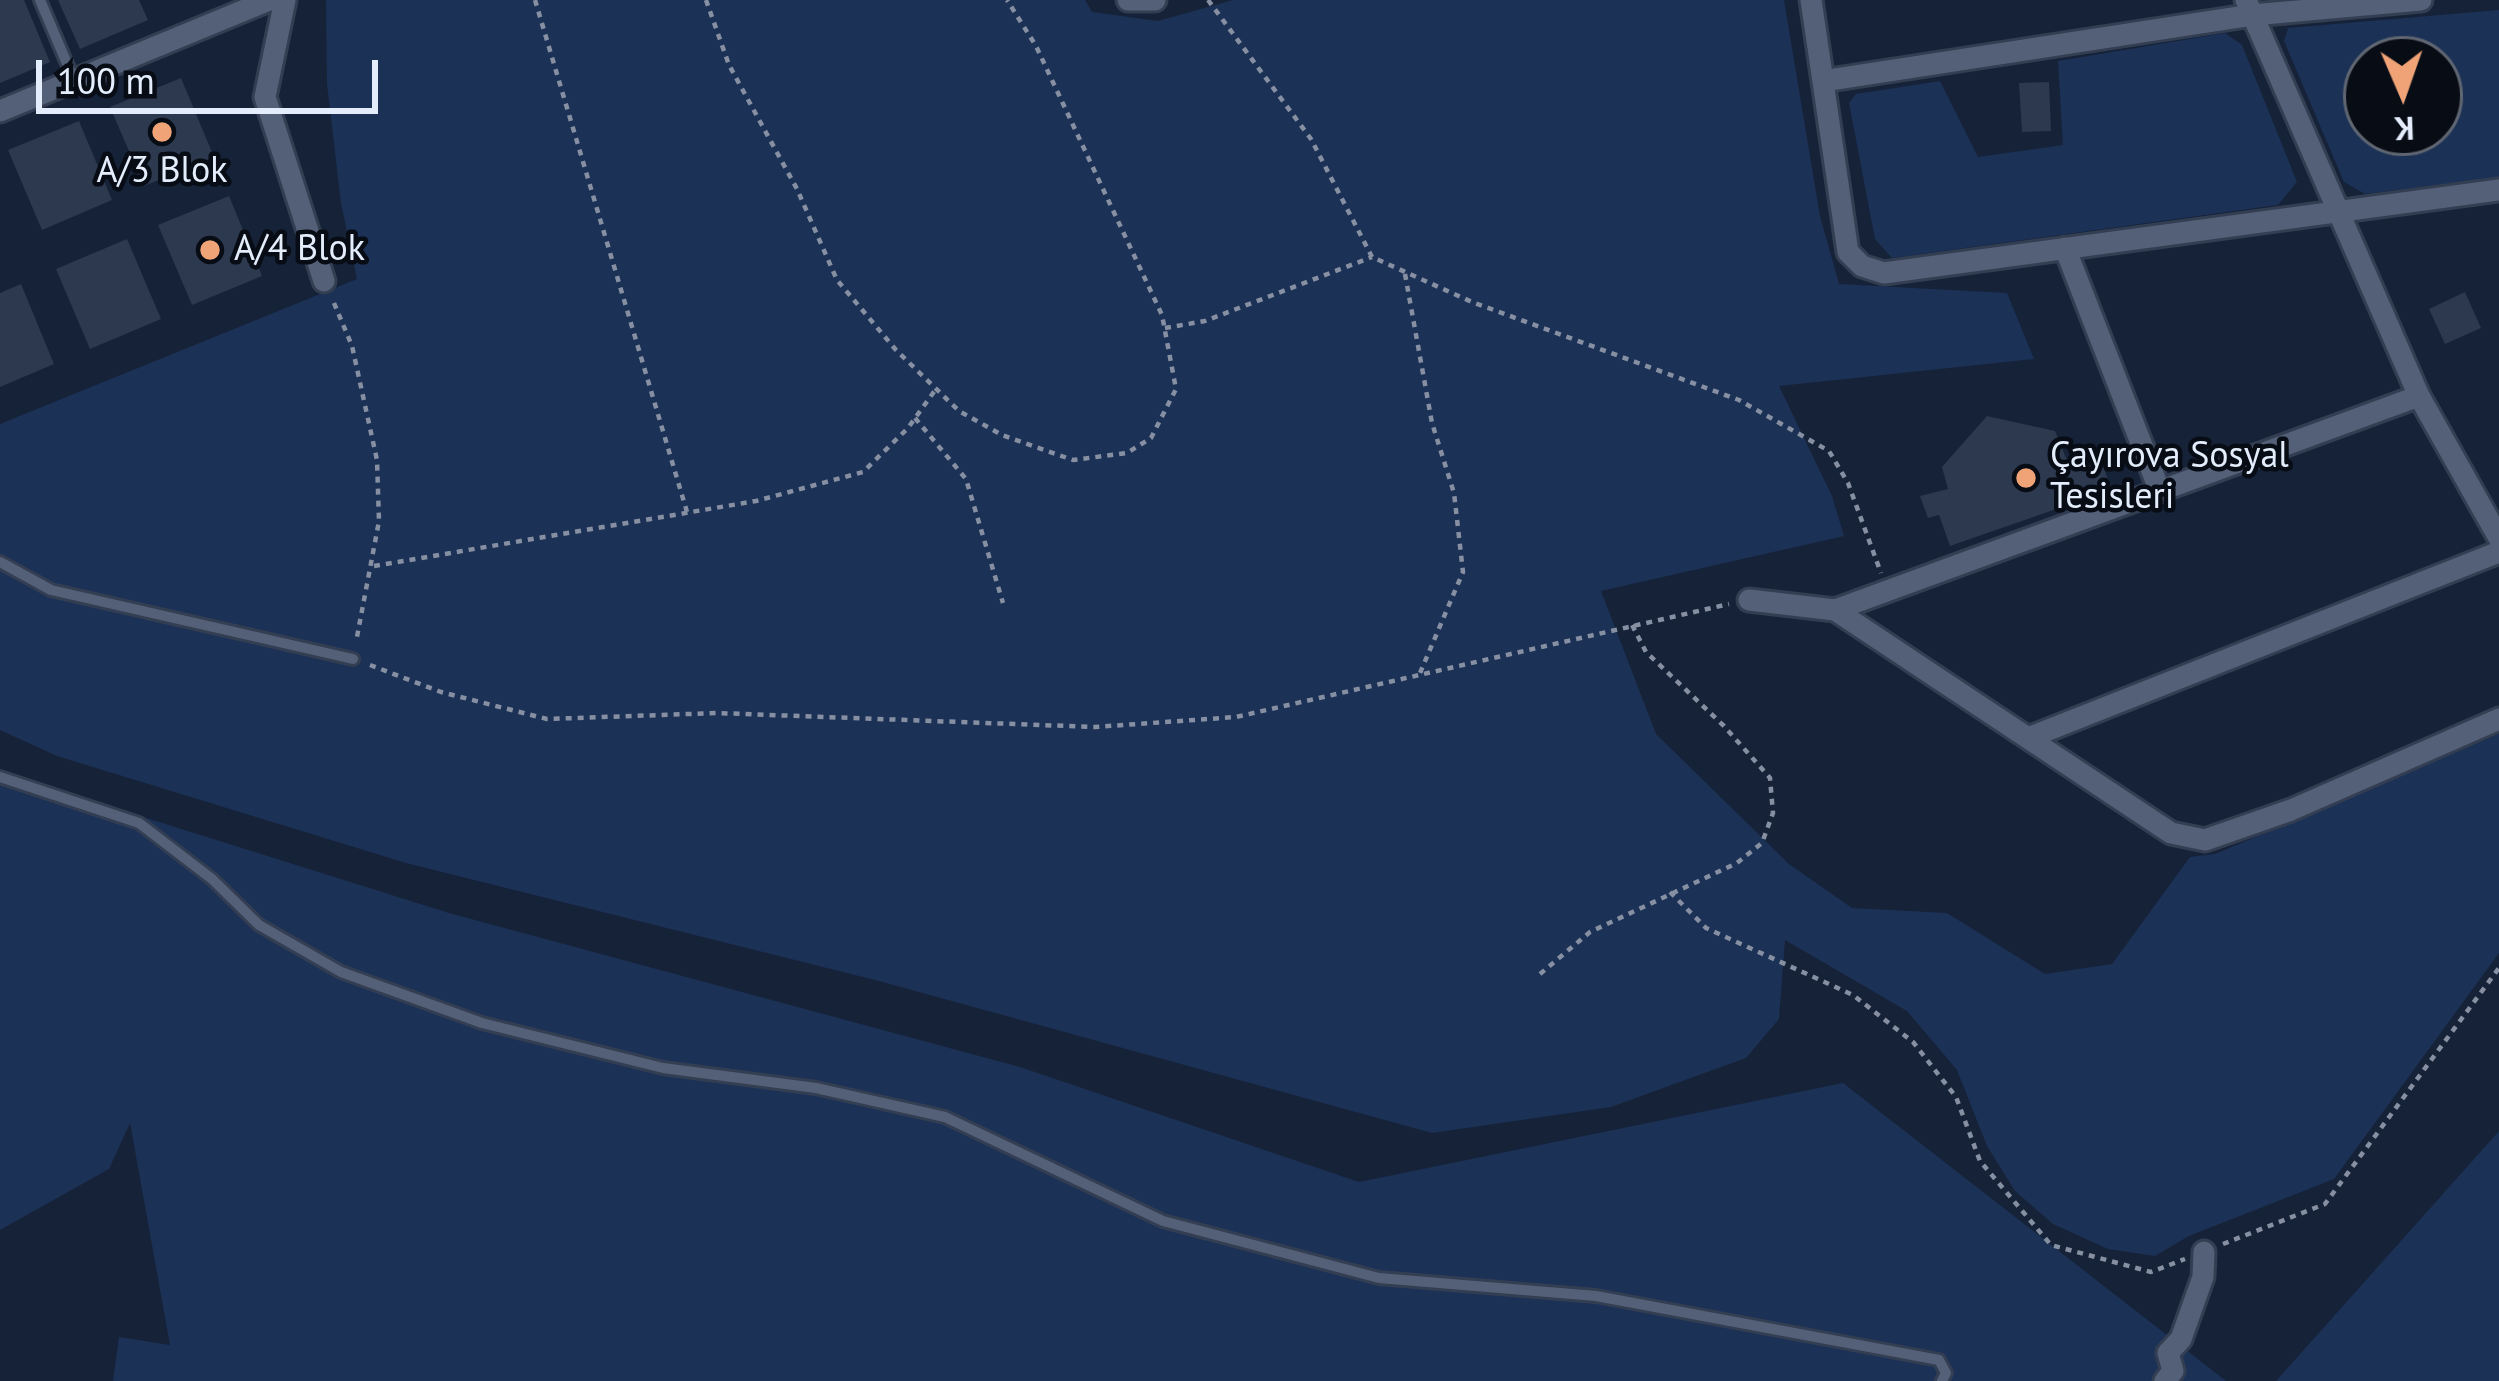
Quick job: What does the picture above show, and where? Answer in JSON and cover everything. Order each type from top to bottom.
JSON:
[{"type":"street","points":[[0,111],[269,0]]},
{"type":"street","points":[[285,0],[265,97],[324,281]]},
{"type":"street","points":[[1128,0],[1155,0]]},
{"type":"street","points":[[1811,0],[1848,252],[1862,266],[1884,273],[2499,190]]},
{"type":"street","points":[[1823,81],[2249,8],[2421,0]]},
{"type":"street","points":[[2249,8],[2419,396],[2499,538]]},
{"type":"street","points":[[2065,248],[2159,489]]},
{"type":"street","points":[[1749,600],[1835,610],[2419,396]]},
{"type":"street","points":[[2028,738],[2499,552]]},
{"type":"street","points":[[1835,610],[2171,833],[2205,840],[2291,810],[2499,719]]},
{"type":"street","points":[[2164,1381],[2174,1371],[2168,1353],[2181,1339],[2203,1277],[2204,1252]]},
{"type":"lane","points":[[40,0],[74,80]]},
{"type":"lane","points":[[0,562],[51,590],[353,659]]},
{"type":"lane","points":[[0,776],[139,823],[212,879],[259,925],[341,972],[482,1023],[663,1068],[815,1088],[945,1117],[1163,1221],[1379,1278],[1619,1300],[1939,1360],[1946,1373],[1942,1381]]},
{"type":"path","points":[[535,0],[687,512]]},
{"type":"path","points":[[706,0],[729,65],[797,189],[838,280],[936,388],[959,411],[1002,435],[1073,460],[1127,453],[1150,438],[1176,389],[1165,328],[1036,46],[1007,0]]},
{"type":"path","points":[[1208,0],[1311,139],[1372,257],[1472,302],[1739,400],[1829,451],[1848,483],[1888,592]]},
{"type":"path","points":[[1165,328],[1205,321],[1372,257]]},
{"type":"path","points":[[1404,272],[1432,423],[1454,493],[1462,572],[1420,673]]},
{"type":"path","points":[[324,281],[352,346],[377,460],[374,566],[353,659],[441,692],[547,719],[717,713],[1095,727],[1236,717],[1631,623],[1749,600]]},
{"type":"path","points":[[374,566],[756,501],[863,472],[915,418],[936,388]]},
{"type":"path","points":[[915,418],[966,479],[1003,603]]},
{"type":"path","points":[[1540,974],[1590,932],[1737,863],[1762,843],[1773,813],[1770,778],[1724,726],[1646,652],[1631,623]]},
{"type":"path","points":[[1670,892],[1706,928],[1781,957],[1853,995],[1913,1042],[1956,1097],[1980,1161],[2051,1245],[2151,1272],[2325,1204],[2499,968]]},
{"type":"shaded area","points":[[326,0],[1085,0],[1092,12],[1158,21],[1233,0],[1784,0],[1820,216],[1839,284],[2007,293],[2034,359],[1779,386],[1832,496],[1844,536],[1601,591],[1656,734],[1789,864],[1852,908],[1947,913],[2045,974],[2112,964],[2190,857],[2215,854],[2499,734],[2499,953],[2334,1179],[2189,1236],[2155,1256],[2108,1249],[2053,1224],[2015,1191],[1987,1146],[1957,1070],[1907,1011],[1785,940],[1779,1019],[1746,1058],[1611,1107],[1432,1133],[879,981],[406,863],[57,756],[0,730],[0,424],[357,279],[341,203],[327,84]]},
{"type":"shaded area","points":[[2499,10],[2499,177],[2365,194],[2344,182],[2284,41],[2288,28]]},
{"type":"shaded area","points":[[2225,33],[2242,45],[2297,182],[2278,205],[1892,258],[1875,239],[1849,103],[1856,94],[1940,81],[1978,157],[2063,145],[2058,61]]},
{"type":"shaded area","points":[[0,772],[449,913],[1020,1067],[1359,1182],[1843,1083],[2226,1381],[113,1381],[119,1337],[170,1345],[130,1123],[109,1169],[0,1230]]},
{"type":"shaded area","points":[[2499,1131],[2499,1381],[2276,1381]]},
{"type":"building","points":[[0,0],[24,0],[50,62],[0,83]]},
{"type":"building","points":[[58,0],[139,0],[148,20],[80,49]]},
{"type":"building","name":"A/3 Blok","points":[[181,78],[214,157],[144,186],[110,107]]},
{"type":"building","points":[[2049,82],[2051,131],[2022,132],[2019,83]]},
{"type":"building","points":[[79,121],[112,200],[42,230],[8,150]]},
{"type":"building","name":"A/4 Blok","points":[[229,196],[262,276],[192,305],[158,225]]},
{"type":"building","points":[[127,239],[161,319],[90,349],[56,269]]},
{"type":"building","points":[[21,284],[54,364],[0,387],[0,293]]},
{"type":"building","points":[[2465,292],[2481,328],[2445,344],[2429,309]]},
{"type":"building","name":"Çayırova Sosyal Tesisleri","points":[[1987,416],[2055,431],[2066,458],[2099,452],[2111,490],[1950,546],[1939,515],[1928,518],[1920,496],[1948,489],[1942,467]]},
{"type":"place","name":"A/3 Blok","points":[[162,132]]},
{"type":"place","name":"A/4 Blok","points":[[210,250]]},
{"type":"place","name":"Çayırova Sosyal Tesisleri","points":[[2026,478]]}]
